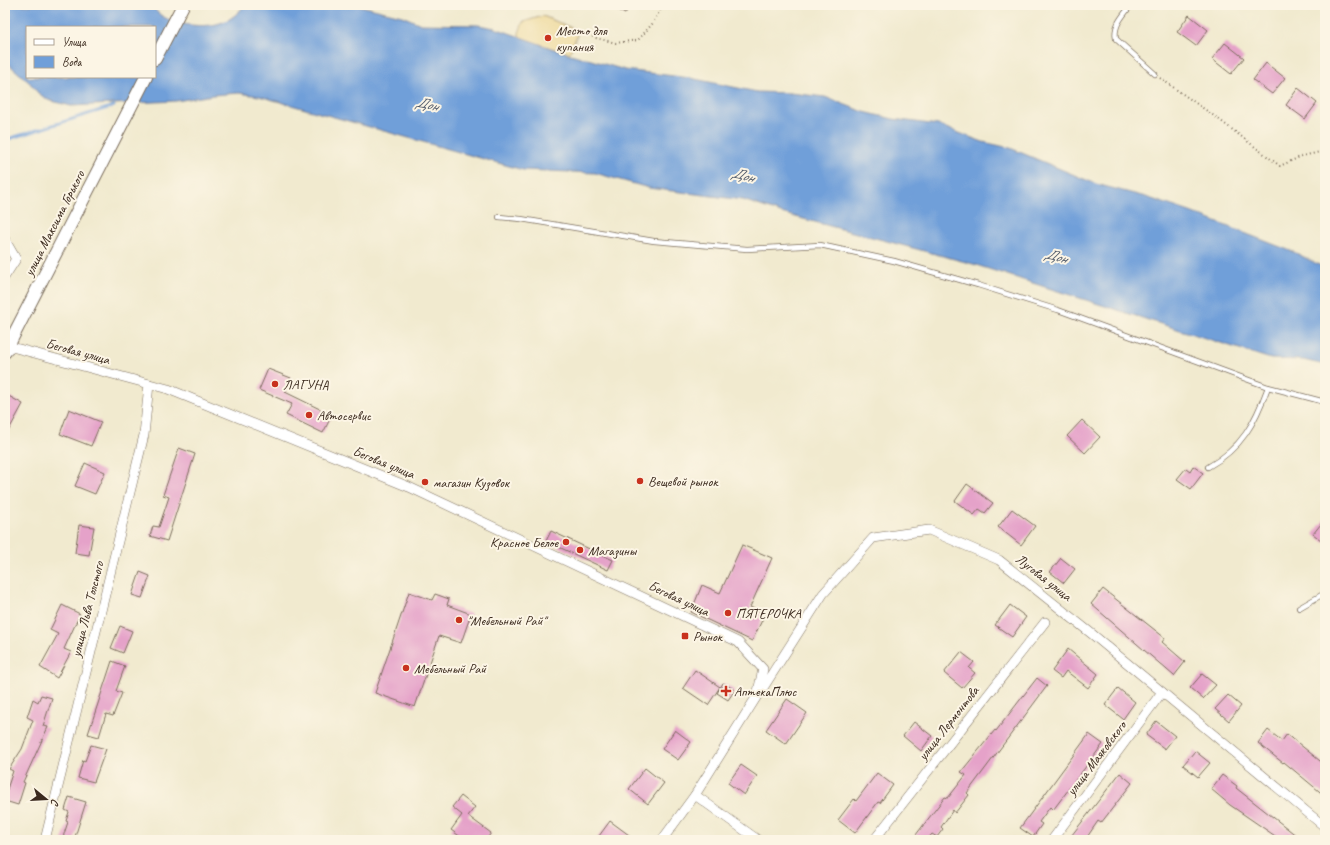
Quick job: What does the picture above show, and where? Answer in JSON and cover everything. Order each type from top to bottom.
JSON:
[{"type":"main road","points":[[156,57],[183,5]]},
{"type":"main road","name":"улица Максима Горького","points":[[6,349],[145,78]]},
{"type":"street","points":[[5,240],[16,260],[5,276]]},
{"type":"street","name":"Беговая улица","points":[[6,349],[168,389],[408,487],[738,642],[763,669],[757,696],[695,795],[662,840]]},
{"type":"street","name":"улица Льва Толстого","points":[[45,840],[144,435],[149,384]]},
{"type":"street","name":"Луговая улица","points":[[757,696],[823,594],[873,538],[929,530],[999,560],[1325,827]]},
{"type":"street","name":"улица Лермонтова","points":[[874,840],[1045,622]]},
{"type":"street","name":"улица Маяковского","points":[[1052,840],[1162,692]]},
{"type":"street","points":[[695,795],[758,840]]},
{"type":"lane","points":[[1131,5],[1117,24],[1115,32],[1116,39],[1155,74]]},
{"type":"lane","points":[[499,217],[521,219],[654,241],[747,249],[820,245],[894,261],[1058,310],[1268,387],[1325,402]]},
{"type":"lane","points":[[1208,467],[1236,448],[1258,414],[1268,387]]},
{"type":"lane","points":[[1299,608],[1325,593]]},
{"type":"path","points":[[569,33],[582,32],[596,38],[616,43],[638,40],[649,28],[664,5]]},
{"type":"path","points":[[1155,74],[1217,118],[1280,166],[1302,156],[1325,151]]},
{"type":"sand","name":"Место для купания","points":[[543,16],[574,29],[577,35],[570,52],[565,56],[520,41],[519,33],[523,22]]},
{"type":"water","name":"Дон","points":[[5,5],[152,5],[157,12],[173,21],[183,24],[203,26],[228,20],[245,5],[357,5],[402,16],[421,24],[478,25],[495,28],[557,50],[625,70],[690,78],[757,92],[790,93],[825,97],[864,112],[893,119],[938,125],[983,142],[1010,148],[1096,184],[1146,197],[1190,212],[1296,253],[1325,268],[1325,365],[1303,360],[1271,359],[973,264],[781,213],[743,200],[649,188],[595,173],[523,170],[259,96],[239,93],[213,95],[176,101],[71,106],[48,100],[38,93],[30,83],[5,61]]},
{"type":"building","points":[[608,5],[630,5],[625,14]]},
{"type":"building","points":[[1189,15],[1208,30],[1196,46],[1177,32]]},
{"type":"building","points":[[1225,43],[1244,58],[1231,74],[1212,59]]},
{"type":"building","points":[[1266,63],[1285,78],[1272,94],[1253,80]]},
{"type":"building","points":[[1298,88],[1317,103],[1305,119],[1286,105]]},
{"type":"building","points":[[268,369],[291,378],[285,392],[332,415],[323,433],[286,415],[292,404],[259,390]]},
{"type":"building","points":[[5,394],[23,404],[5,437]]},
{"type":"building","points":[[69,409],[101,422],[91,446],[60,434]]},
{"type":"building","points":[[1082,420],[1100,437],[1085,453],[1067,436]]},
{"type":"building","points":[[179,448],[195,454],[167,541],[150,536],[153,526],[159,527],[169,497],[163,495]]},
{"type":"building","points":[[85,463],[105,472],[95,494],[75,486]]},
{"type":"building","points":[[1193,466],[1203,473],[1191,489],[1177,479],[1186,468],[1190,471]]},
{"type":"building","points":[[967,484],[993,503],[985,513],[979,509],[974,515],[955,501]]},
{"type":"building","points":[[1012,509],[1035,526],[1021,545],[998,527]]},
{"type":"building","points":[[1325,519],[1325,543],[1313,534]]},
{"type":"building","points":[[79,525],[94,527],[89,555],[75,553]]},
{"type":"building","name":"Магазины","points":[[551,531],[613,560],[608,570],[546,541]]},
{"type":"building","points":[[742,545],[772,558],[750,607],[765,614],[752,641],[691,612],[702,585],[720,593]]},
{"type":"building","points":[[1061,558],[1075,569],[1064,583],[1050,572]]},
{"type":"building","points":[[140,572],[150,576],[142,598],[132,595]]},
{"type":"building","points":[[1103,589],[1165,638],[1162,642],[1185,662],[1174,676],[1091,604]]},
{"type":"building","name":"Мебельный Рай","points":[[409,592],[432,600],[435,594],[449,599],[447,605],[471,614],[461,643],[439,636],[415,707],[375,693]]},
{"type":"building","points":[[62,605],[80,614],[64,649],[71,652],[57,678],[40,667],[58,634],[50,630]]},
{"type":"building","points":[[1010,605],[1026,617],[1012,637],[995,625]]},
{"type":"building","points":[[120,626],[132,631],[123,653],[111,648]]},
{"type":"building","points":[[1068,649],[1098,674],[1088,688],[1066,671],[1061,678],[1052,671]]},
{"type":"building","points":[[961,652],[974,662],[969,668],[975,673],[962,688],[944,673]]},
{"type":"building","points":[[112,661],[125,666],[116,691],[122,693],[113,716],[106,714],[99,737],[88,734]]},
{"type":"building","points":[[695,670],[720,687],[708,705],[683,688]]},
{"type":"building","points":[[1202,674],[1216,685],[1203,699],[1190,688]]},
{"type":"building","points":[[1037,678],[1047,686],[967,793],[969,795],[955,813],[953,810],[941,827],[943,829],[937,837],[932,834],[927,840],[912,840],[945,797],[948,798],[966,775],[961,772],[995,730],[996,731]]},
{"type":"building","name":"АптекаПлюс","points":[[723,683],[735,690],[728,700],[717,693]]},
{"type":"building","points":[[1118,688],[1135,702],[1123,719],[1105,705]]},
{"type":"building","points":[[41,695],[52,698],[43,726],[48,727],[23,782],[25,783],[18,805],[5,801],[5,795],[13,771],[9,769],[22,749],[33,720],[27,717],[33,699],[38,702]]},
{"type":"building","points":[[1228,695],[1241,706],[1229,721],[1215,709]]},
{"type":"building","points":[[787,699],[807,713],[786,744],[766,730]]},
{"type":"building","points":[[1156,721],[1175,736],[1165,749],[1146,735]]},
{"type":"building","points":[[914,722],[932,736],[921,751],[903,736]]},
{"type":"building","points":[[675,730],[691,742],[678,760],[662,749]]},
{"type":"building","points":[[1268,730],[1282,741],[1287,734],[1325,765],[1325,796],[1284,762],[1283,763],[1258,743]]},
{"type":"building","points":[[1089,734],[1103,744],[1053,810],[1050,807],[1039,822],[1042,824],[1033,837],[1020,828]]},
{"type":"building","points":[[91,745],[106,749],[94,782],[78,778],[83,760],[85,761]]},
{"type":"building","points":[[1195,751],[1210,763],[1198,777],[1183,765]]},
{"type":"building","points":[[741,765],[757,776],[744,795],[728,783]]},
{"type":"building","points":[[645,768],[664,783],[648,804],[629,789]]},
{"type":"building","points":[[877,773],[893,785],[880,803],[878,802],[855,833],[838,820],[854,799],[856,801]]},
{"type":"building","points":[[1120,773],[1132,783],[1101,823],[1098,821],[1085,840],[1068,840]]},
{"type":"building","points":[[1222,775],[1237,786],[1236,788],[1302,840],[1281,840],[1230,805],[1211,789]]},
{"type":"building","points":[[461,796],[475,807],[468,816],[491,833],[486,840],[465,840],[451,830],[462,815],[452,807]]},
{"type":"building","points":[[69,797],[86,802],[74,840],[62,840],[68,822],[66,821],[69,812],[65,810]]},
{"type":"building","points":[[610,821],[629,835],[626,840],[596,840]]},
{"type":"waterway","points":[[5,140],[114,106]]},
{"type":"place","name":"Место для купания","points":[[548,38]]},
{"type":"place","name":"ЛАГУНА","points":[[275,384]]},
{"type":"place","name":"Автосервис","points":[[309,415]]},
{"type":"place","name":"Вещевой рынок","points":[[640,481]]},
{"type":"place","name":"магазин Кузовок","points":[[425,482]]},
{"type":"place","name":"Красное Белое","points":[[566,542]]},
{"type":"place","name":"Магазины","points":[[580,550]]},
{"type":"place","name":"ПЯТЕРОЧКА","points":[[728,613]]},
{"type":"place","name":"\"Мебельный Рай\"","points":[[459,620]]},
{"type":"place","name":"Рынок","points":[[685,636]]},
{"type":"place","name":"Мебельный Рай","points":[[406,668]]},
{"type":"place","name":"АптекаПлюс","points":[[726,691]]}]
